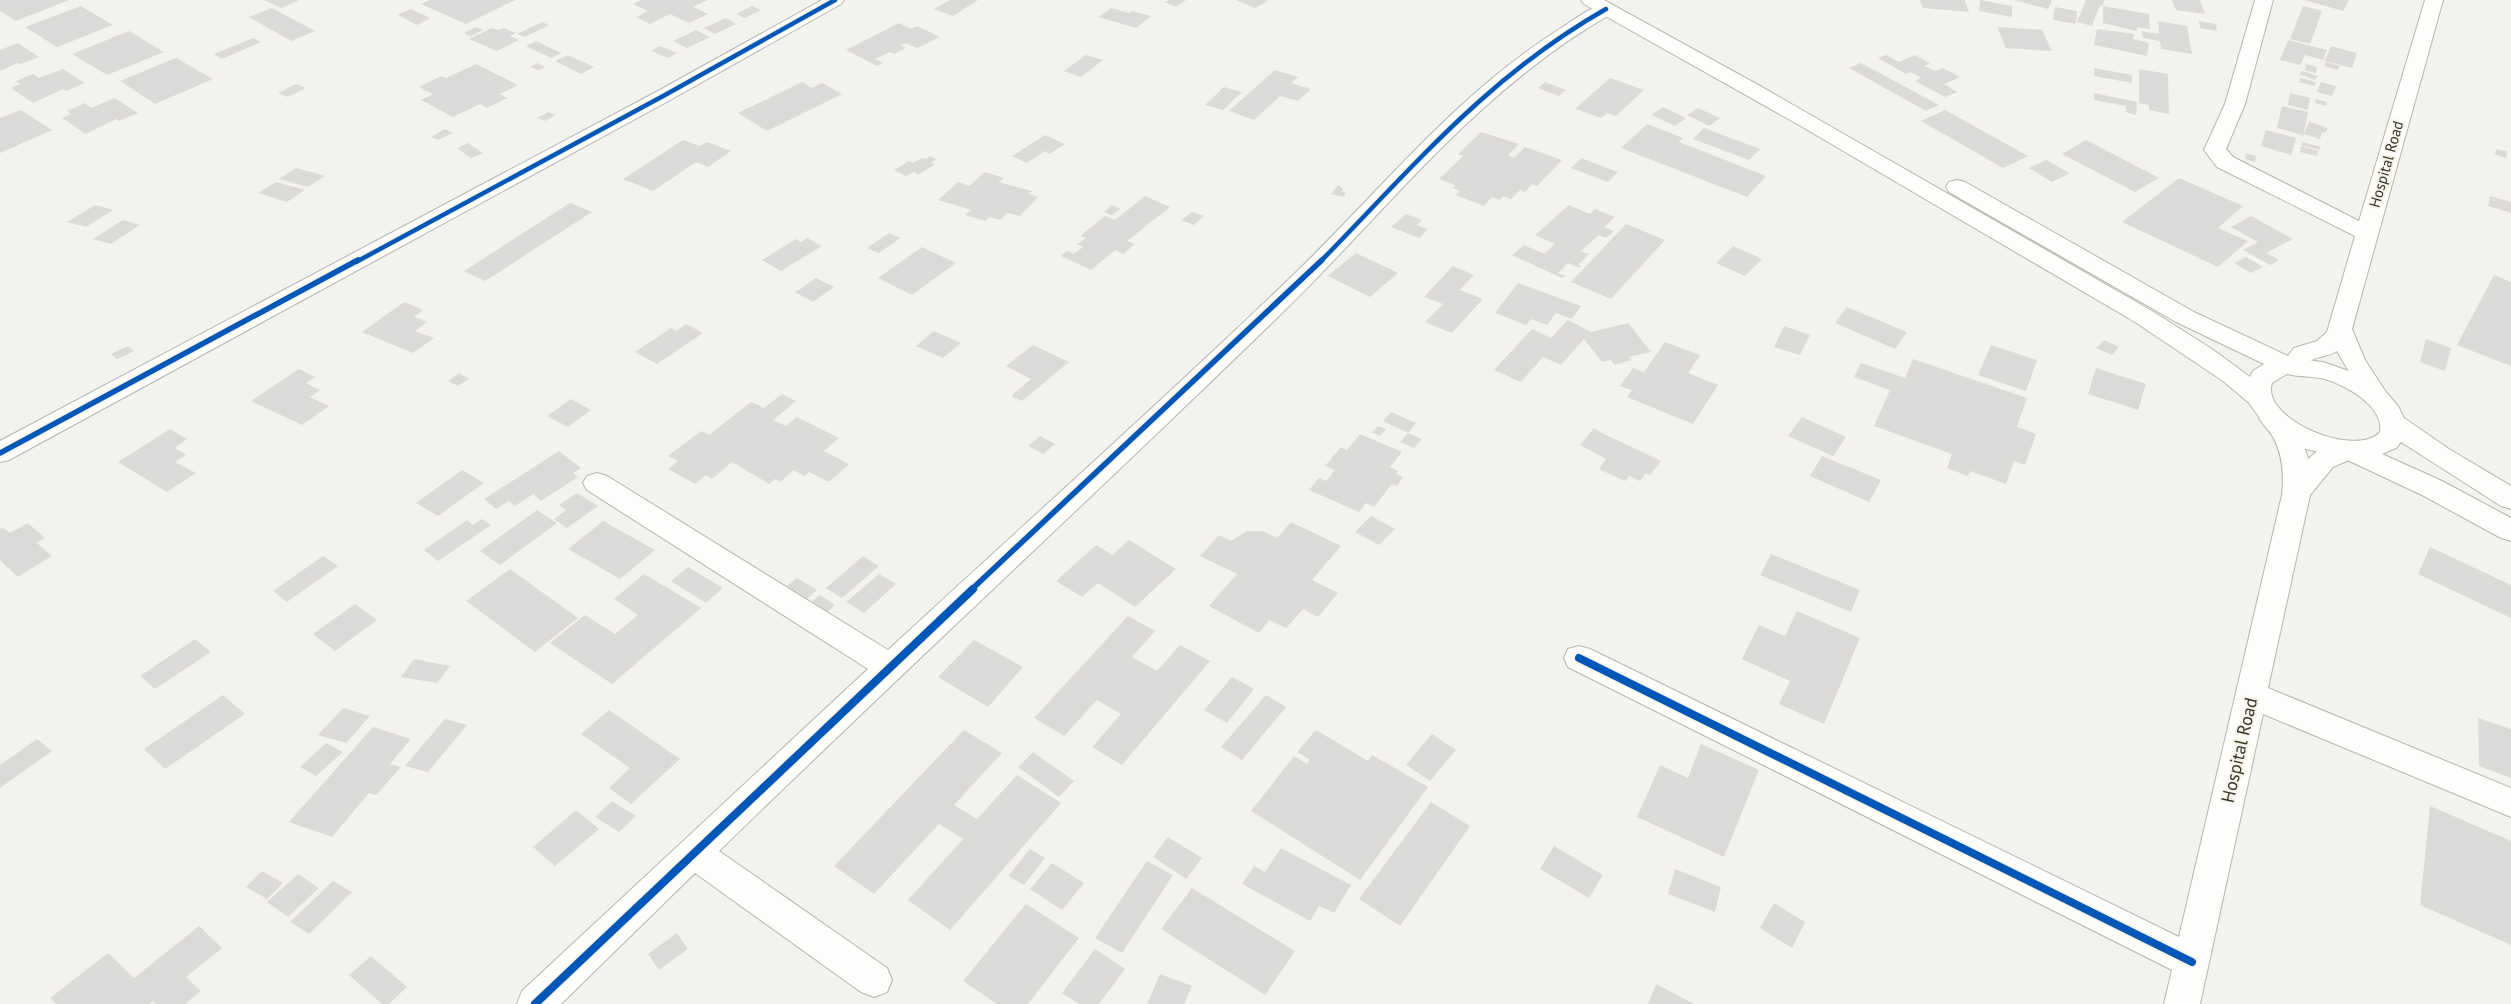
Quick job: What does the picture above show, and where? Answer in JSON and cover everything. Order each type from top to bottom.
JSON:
[{"type":"main road","points":[[0,453],[665,95],[835,0]]},
{"type":"main road","points":[[2264,0],[2235,104],[2215,150],[2225,162],[2366,233]]},
{"type":"main road","name":"Hospital Road","points":[[2340,329],[2434,0]]},
{"type":"main road","points":[[1608,3],[2222,336],[2332,373],[2356,383],[2376,397]]},
{"type":"main road","points":[[1608,3],[2156,326],[2222,369],[2299,436],[2324,445],[2348,450],[2365,450],[2387,443],[2393,435],[2393,423],[2386,407],[2376,397],[2357,370],[2340,329]]},
{"type":"main road","points":[[535,1004],[888,666],[1310,274],[1434,145],[1508,75],[1562,34],[1608,3]]},
{"type":"main road","points":[[2296,495],[2295,457],[2287,437],[2265,408],[2256,388],[2259,380],[2265,373],[2296,362],[2326,347],[2334,341],[2340,329]]},
{"type":"main road","points":[[2393,423],[2434,452],[2511,499]]},
{"type":"main road","points":[[2296,495],[2319,464],[2333,454],[2348,450],[2432,488],[2511,531]]},
{"type":"main road","points":[[597,483],[888,666]]},
{"type":"main road","name":"Hospital Road","points":[[2182,1004],[2296,495]]},
{"type":"main road","points":[[1579,658],[2192,962]]},
{"type":"main road","points":[[2251,695],[2511,803]]},
{"type":"main road","points":[[693,852],[874,980]]},
{"type":"building","points":[[0,0],[69,0],[16,21],[0,11]]},
{"type":"building","points":[[264,0],[299,0],[281,8]]},
{"type":"building","points":[[430,0],[515,0],[466,24],[421,4]]},
{"type":"building","points":[[641,0],[707,0],[693,7],[708,14],[689,23],[670,14],[650,24],[636,17],[648,11],[633,4]]},
{"type":"building","points":[[950,0],[978,0],[953,16],[934,9]]},
{"type":"building","points":[[1169,0],[1186,0],[1176,7],[1165,2]]},
{"type":"building","points":[[1236,0],[1265,0],[1268,1],[1255,8]]},
{"type":"building","points":[[1920,0],[1965,0],[1969,12],[1923,8]]},
{"type":"building","points":[[1980,0],[2012,6],[2012,17],[1979,11]]},
{"type":"building","points":[[2014,0],[2052,0],[2048,9]]},
{"type":"building","points":[[2086,0],[2105,0],[2102,6],[2100,5],[2092,26],[2077,22]]},
{"type":"building","points":[[2172,0],[2200,0],[2205,14],[2176,10]]},
{"type":"building","points":[[2304,0],[2349,0],[2343,11]]},
{"type":"building","points":[[81,6],[113,25],[57,47],[25,27]]},
{"type":"building","points":[[752,6],[761,10],[745,18],[736,14]]},
{"type":"building","points":[[2103,6],[2149,14],[2150,29],[2137,27],[2137,31],[2103,23]]},
{"type":"building","points":[[2303,6],[2322,11],[2310,44],[2290,39]]},
{"type":"building","points":[[2055,7],[2077,11],[2076,24],[2053,20]]},
{"type":"building","points":[[272,8],[315,31],[291,41],[249,17]]},
{"type":"building","points":[[1111,8],[1151,16],[1136,28],[1099,17]]},
{"type":"building","points":[[411,9],[430,18],[417,25],[398,15]]},
{"type":"building","points":[[726,18],[736,24],[715,34],[704,28]]},
{"type":"building","points":[[2158,21],[2187,26],[2192,54],[2161,49],[2160,41],[2143,38],[2142,31],[2159,34]]},
{"type":"building","points":[[2199,21],[2216,24],[2217,31],[2200,28]]},
{"type":"building","points":[[542,22],[549,25],[525,37],[517,34]]},
{"type":"building","points":[[899,23],[911,29],[917,26],[940,37],[917,48],[906,43],[900,45],[906,48],[894,54],[890,52],[875,59],[883,63],[877,66],[846,50]]},
{"type":"building","points":[[476,27],[483,30],[471,36],[464,33]]},
{"type":"building","points":[[1997,27],[2042,30],[2052,51],[2006,48]]},
{"type":"building","points":[[492,28],[499,30],[504,28],[516,33],[510,36],[519,40],[497,51],[469,39]]},
{"type":"building","points":[[2097,29],[2134,34],[2133,39],[2149,43],[2147,56],[2094,45]]},
{"type":"building","points":[[696,30],[710,37],[687,48],[673,41]]},
{"type":"building","points":[[129,31],[164,52],[107,75],[72,54]]},
{"type":"building","points":[[253,38],[261,42],[222,59],[214,54]]},
{"type":"building","points":[[2288,40],[2327,50],[2323,60],[2305,55],[2300,65],[2280,60]]},
{"type":"building","points":[[536,41],[561,53],[551,58],[526,46]]},
{"type":"building","points":[[18,43],[39,57],[0,71],[0,50]]},
{"type":"building","points":[[660,46],[677,53],[668,58],[651,51]]},
{"type":"building","points":[[2331,46],[2357,53],[2352,68],[2325,61]]},
{"type":"building","points":[[568,55],[594,67],[581,74],[555,61]]},
{"type":"building","points":[[1086,55],[1103,60],[1081,77],[1064,71]]},
{"type":"building","points":[[1886,55],[1899,62],[1915,55],[1930,63],[1925,66],[1935,71],[1943,68],[1960,77],[1944,84],[1957,92],[1945,97],[1915,81],[1921,78],[1911,72],[1906,74],[1878,58]]},
{"type":"building","points":[[176,58],[213,79],[155,104],[120,81]]},
{"type":"building","points":[[2326,62],[2340,66],[2338,70],[2324,66]]},
{"type":"building","points":[[537,63],[545,67],[538,70],[530,67]]},
{"type":"building","points":[[1861,63],[1939,105],[1926,111],[1849,68]]},
{"type":"building","points":[[476,64],[518,85],[500,94],[507,98],[487,108],[480,104],[453,117],[421,100],[433,94],[419,87],[441,76],[446,78]]},
{"type":"building","points":[[2306,64],[2317,67],[2316,73],[2305,70]]},
{"type":"building","points":[[2094,68],[2132,75],[2132,83],[2094,76]]},
{"type":"building","points":[[63,69],[85,83],[66,91],[63,89],[33,103],[11,88],[20,84],[16,81],[33,74],[39,78]]},
{"type":"building","points":[[2139,69],[2168,74],[2169,114],[2149,110],[2149,105],[2139,103]]},
{"type":"building","points":[[1275,70],[1298,77],[1291,83],[1311,89],[1298,101],[1280,96],[1254,120],[1229,111]]},
{"type":"building","points":[[2302,71],[2318,76],[2315,80],[2299,74]]},
{"type":"building","points":[[1610,78],[1644,90],[1616,116],[1607,113],[1601,118],[1575,109]]},
{"type":"building","points":[[2300,78],[2316,82],[2315,86],[2299,82]]},
{"type":"building","points":[[802,82],[812,88],[822,83],[842,94],[767,131],[738,113]]},
{"type":"building","points":[[1545,82],[1566,90],[1559,96],[1538,88]]},
{"type":"building","points":[[2321,82],[2336,86],[2332,96],[2317,92]]},
{"type":"building","points":[[296,84],[306,88],[288,97],[278,93]]},
{"type":"building","points":[[1224,87],[1242,92],[1223,110],[1205,105]]},
{"type":"building","points":[[2094,93],[2137,102],[2136,115],[2126,112],[2126,106],[2094,100]]},
{"type":"building","points":[[2290,93],[2310,98],[2308,110],[2288,105]]},
{"type":"building","points":[[115,98],[138,113],[119,121],[116,119],[86,134],[62,118],[71,114],[67,111],[85,103],[91,108]]},
{"type":"building","points":[[2316,99],[2327,102],[2326,106],[2315,103]]},
{"type":"building","points":[[2282,106],[2308,112],[2303,137],[2302,135],[2277,128]]},
{"type":"building","points":[[1663,107],[1686,118],[1675,126],[1651,115]]},
{"type":"building","points":[[1698,108],[1720,118],[1709,126],[1687,115]]},
{"type":"building","points":[[21,110],[52,130],[0,153],[0,118]]},
{"type":"building","points":[[1945,110],[2028,156],[2003,168],[1921,121]]},
{"type":"building","points":[[549,112],[556,115],[545,121],[537,118]]},
{"type":"building","points":[[2309,122],[2328,128],[2325,133],[2322,132],[2320,139],[2304,134]]},
{"type":"building","points":[[1647,124],[1683,138],[1679,142],[1766,176],[1747,197],[1621,148]]},
{"type":"building","points":[[1704,128],[1760,149],[1749,160],[1693,139]]},
{"type":"building","points":[[445,129],[453,133],[438,140],[431,137]]},
{"type":"building","points":[[2266,130],[2296,138],[2291,155],[2261,146]]},
{"type":"building","points":[[1481,132],[1519,144],[1508,155],[1514,158],[1525,147],[1562,160],[1537,186],[1532,184],[1525,192],[1520,190],[1511,199],[1503,196],[1500,200],[1492,197],[1484,206],[1456,195],[1460,191],[1453,188],[1455,185],[1439,179],[1463,156],[1458,154]]},
{"type":"building","points":[[1045,135],[1065,144],[1050,154],[1045,151],[1027,163],[1012,156]]},
{"type":"building","points":[[683,140],[700,146],[707,142],[731,151],[708,167],[696,162],[653,191],[623,179]]},
{"type":"building","points":[[2086,140],[2159,178],[2135,192],[2062,154]]},
{"type":"building","points":[[2302,142],[2321,147],[2319,150],[2301,145]]},
{"type":"building","points":[[468,143],[483,153],[471,158],[457,148]]},
{"type":"building","points":[[2301,146],[2318,151],[2317,156],[2300,152]]},
{"type":"building","points":[[2496,149],[2507,151],[2506,158],[2495,154]]},
{"type":"building","points":[[2246,153],[2256,156],[2255,162],[2245,159]]},
{"type":"building","points":[[930,156],[936,159],[931,163],[935,164],[918,175],[914,172],[906,176],[894,170],[909,161],[913,163]]},
{"type":"building","points":[[1581,158],[1618,172],[1608,182],[1571,168]]},
{"type":"building","points":[[2046,160],[2070,173],[2052,182],[2029,168]]},
{"type":"building","points":[[296,168],[325,176],[308,187],[279,179]]},
{"type":"building","points":[[985,172],[1004,178],[999,182],[1032,191],[1029,194],[1038,197],[1020,216],[1008,213],[1000,220],[989,217],[985,221],[965,215],[971,210],[938,200],[958,182],[969,186]]},
{"type":"building","points":[[2179,178],[2243,206],[2218,228],[2248,241],[2218,267],[2122,222]]},
{"type":"building","points":[[276,182],[305,190],[287,202],[258,193]]},
{"type":"building","points":[[1338,185],[1346,193],[1343,197],[1331,194]]},
{"type":"building","points":[[1145,196],[1170,207],[1127,241],[1135,244],[1123,254],[1115,250],[1091,270],[1061,256],[1067,251],[1074,254],[1083,247],[1077,244],[1086,238],[1080,236],[1105,216],[1115,220]]},
{"type":"building","points":[[2490,196],[2511,202],[2511,213],[2488,206]]},
{"type":"building","points":[[570,203],[592,212],[485,281],[464,271]]},
{"type":"building","points":[[95,205],[113,210],[86,227],[67,222]]},
{"type":"building","points":[[1112,205],[1120,209],[1112,215],[1104,212]]},
{"type":"building","points":[[1569,205],[1590,214],[1595,209],[1615,217],[1604,227],[1614,231],[1606,238],[1599,235],[1581,251],[1589,254],[1578,265],[1581,266],[1579,268],[1568,263],[1558,273],[1565,276],[1562,278],[1512,255],[1524,245],[1544,254],[1555,244],[1535,235]]},
{"type":"building","points":[[1192,212],[1204,216],[1194,225],[1181,220]]},
{"type":"building","points":[[1406,214],[1422,220],[1417,225],[1428,229],[1419,238],[1391,227]]},
{"type":"building","points":[[2251,216],[2293,239],[2266,253],[2279,260],[2270,265],[2243,250],[2258,242],[2231,227]]},
{"type":"building","points":[[123,220],[140,225],[111,244],[93,239]]},
{"type":"building","points":[[1626,224],[1665,240],[1611,299],[1571,282]]},
{"type":"building","points":[[889,233],[900,238],[879,253],[867,248]]},
{"type":"building","points":[[807,238],[822,246],[781,271],[762,260],[796,239],[801,242]]},
{"type":"building","points":[[1733,246],[1762,259],[1745,276],[1716,263]]},
{"type":"building","points":[[922,247],[956,263],[912,295],[878,278]]},
{"type":"building","points":[[1356,253],[1398,273],[1370,297],[1328,276]]},
{"type":"building","points":[[2246,257],[2263,267],[2251,273],[2234,263]]},
{"type":"building","points":[[1453,266],[1474,275],[1460,290],[1483,299],[1452,333],[1425,322],[1443,304],[1424,297]]},
{"type":"building","points":[[2494,275],[2511,282],[2511,366],[2457,345]]},
{"type":"building","points":[[816,278],[834,287],[813,302],[795,292]]},
{"type":"building","points":[[1518,283],[1581,306],[1572,319],[1556,313],[1547,325],[1531,319],[1526,325],[1495,313]]},
{"type":"building","points":[[404,302],[423,310],[414,317],[427,322],[415,331],[434,338],[413,353],[362,332]]},
{"type":"building","points":[[1847,307],[1907,332],[1895,349],[1835,323]]},
{"type":"building","points":[[1568,320],[1591,332],[1628,323],[1651,352],[1629,357],[1632,360],[1615,365],[1611,360],[1602,362],[1584,339],[1561,365],[1543,357],[1521,382],[1494,370],[1532,329],[1551,338]]},
{"type":"building","points":[[686,324],[703,333],[657,364],[635,352],[671,328],[676,331]]},
{"type":"building","points":[[1784,326],[1810,335],[1800,355],[1774,347]]},
{"type":"building","points":[[934,331],[961,343],[943,358],[916,346]]},
{"type":"building","points":[[2426,339],[2451,348],[2445,371],[2420,362]]},
{"type":"building","points":[[2104,340],[2119,347],[2112,355],[2096,348]]},
{"type":"building","points":[[1665,342],[1700,355],[1688,373],[1718,385],[1693,424],[1627,397],[1632,390],[1620,386],[1633,368],[1644,372]]},
{"type":"building","points":[[1033,345],[1069,362],[1022,401],[1011,396],[1031,379],[1006,366]]},
{"type":"building","points":[[1991,345],[2037,360],[2026,391],[1978,375]]},
{"type":"building","points":[[128,346],[134,351],[117,359],[111,354]]},
{"type":"building","points":[[1913,359],[2027,398],[2017,427],[2036,434],[2025,465],[2014,461],[2006,484],[1970,471],[1968,476],[1947,468],[1952,454],[1874,426],[1890,390],[1854,377],[1861,363],[1905,378]]},
{"type":"building","points":[[2096,368],[2146,384],[2138,410],[2088,394]]},
{"type":"building","points":[[299,369],[315,377],[306,383],[320,390],[310,397],[329,406],[302,425],[251,401]]},
{"type":"building","points":[[459,373],[469,379],[458,386],[448,381]]},
{"type":"building","points":[[782,394],[796,401],[773,420],[786,426],[797,417],[839,438],[824,451],[849,464],[829,482],[809,472],[804,476],[794,470],[780,482],[775,479],[769,484],[732,462],[712,479],[706,475],[695,484],[668,469],[678,461],[668,456],[701,431],[709,435],[751,402],[764,408]]},
{"type":"building","points":[[571,399],[591,410],[568,427],[547,416]]},
{"type":"building","points":[[1391,412],[1416,423],[1408,433],[1383,421]]},
{"type":"building","points":[[1802,417],[1846,437],[1833,456],[1788,436]]},
{"type":"building","points":[[1378,426],[1386,429],[1380,436],[1372,432]]},
{"type":"building","points":[[1594,428],[1661,461],[1650,475],[1646,473],[1640,481],[1629,476],[1625,481],[1599,469],[1606,459],[1580,445]]},
{"type":"building","points":[[170,429],[187,439],[175,448],[186,455],[175,462],[196,473],[167,492],[118,462]]},
{"type":"building","points":[[1408,433],[1422,439],[1414,448],[1400,442]]},
{"type":"building","points":[[1360,434],[1402,452],[1390,467],[1398,471],[1396,474],[1403,477],[1397,486],[1392,484],[1374,507],[1366,503],[1359,512],[1309,490],[1319,478],[1326,481],[1335,470],[1325,466],[1341,447],[1347,450]]},
{"type":"building","points":[[1040,436],[1055,444],[1043,454],[1028,446]]},
{"type":"building","points":[[559,451],[581,468],[573,473],[578,477],[541,501],[533,494],[515,506],[509,501],[496,509],[484,499]]},
{"type":"building","points":[[1822,456],[1881,480],[1869,502],[1810,476]]},
{"type":"building","points":[[462,470],[484,483],[438,516],[416,503]]},
{"type":"building","points":[[577,493],[598,506],[567,528],[554,519],[566,510],[559,505]]},
{"type":"building","points":[[537,510],[557,523],[500,565],[480,551]]},
{"type":"building","points":[[1371,516],[1395,529],[1379,545],[1355,532]]},
{"type":"building","points":[[482,519],[491,525],[438,561],[424,550],[467,520],[473,525]]},
{"type":"building","points":[[603,521],[655,550],[620,579],[568,549]]},
{"type":"building","points":[[1291,522],[1341,546],[1312,580],[1338,593],[1318,617],[1303,609],[1286,628],[1269,620],[1259,633],[1209,606],[1237,574],[1200,556],[1219,535],[1231,541],[1247,531],[1263,531],[1277,538]]},
{"type":"building","points":[[28,523],[45,538],[37,543],[52,556],[18,577],[0,560],[0,529],[3,528],[10,533]]},
{"type":"building","points":[[1129,540],[1176,569],[1135,607],[1098,583],[1082,597],[1056,581],[1096,545],[1112,555]]},
{"type":"building","points":[[2430,547],[2511,585],[2511,618],[2418,574]]},
{"type":"building","points":[[1771,554],[1860,590],[1851,612],[1760,575]]},
{"type":"building","points":[[323,556],[338,566],[287,602],[273,591]]},
{"type":"building","points":[[863,556],[879,566],[842,598],[826,588]]},
{"type":"building","points":[[688,567],[723,588],[706,603],[671,581]]},
{"type":"building","points":[[510,569],[578,618],[535,652],[466,601]]},
{"type":"building","points":[[644,574],[701,608],[612,684],[550,643],[585,615],[615,634],[638,615],[614,599]]},
{"type":"building","points":[[879,574],[896,584],[864,613],[846,602]]},
{"type":"building","points":[[797,578],[817,590],[807,599],[787,586]]},
{"type":"building","points":[[820,595],[835,605],[825,614],[809,604]]},
{"type":"building","points":[[355,604],[377,620],[335,651],[313,634]]},
{"type":"building","points":[[1797,611],[1860,638],[1824,724],[1779,704],[1790,681],[1742,659],[1759,625],[1785,636]]},
{"type":"building","points":[[1128,616],[1155,631],[1132,657],[1157,671],[1180,645],[1210,661],[1122,765],[1092,747],[1121,714],[1097,700],[1064,736],[1034,718]]},
{"type":"building","points":[[195,639],[211,652],[155,689],[140,676]]},
{"type":"building","points":[[974,640],[1023,667],[988,707],[938,677]]},
{"type":"building","points":[[414,659],[450,666],[437,683],[401,677]]},
{"type":"building","points":[[1232,677],[1254,689],[1227,723],[1204,710]]},
{"type":"building","points":[[223,695],[245,714],[165,769],[144,749]]},
{"type":"building","points":[[1266,695],[1286,707],[1242,760],[1221,747]]},
{"type":"building","points":[[343,708],[370,716],[346,743],[318,735]]},
{"type":"building","points":[[609,710],[680,759],[631,804],[609,788],[630,768],[581,734]]},
{"type":"building","points":[[2478,718],[2511,729],[2511,778],[2479,766]]},
{"type":"building","points":[[445,719],[467,725],[428,772],[405,766]]},
{"type":"building","points":[[373,727],[411,739],[390,764],[401,767],[376,795],[369,793],[332,837],[289,822]]},
{"type":"building","points":[[964,730],[1002,753],[954,805],[977,819],[1017,775],[1061,803],[950,930],[908,900],[963,839],[939,824],[874,894],[834,866]]},
{"type":"building","points":[[1316,730],[1368,761],[1372,755],[1428,787],[1360,880],[1251,811],[1294,756],[1307,764],[1310,760],[1297,752]]},
{"type":"building","points":[[1432,734],[1456,750],[1430,781],[1406,765]]},
{"type":"building","points":[[37,739],[52,751],[0,788],[0,765]]},
{"type":"building","points":[[326,743],[343,752],[316,776],[300,767]]},
{"type":"building","points":[[1701,744],[1759,770],[1724,857],[1637,817],[1660,765],[1688,778]]},
{"type":"building","points":[[1033,752],[1074,781],[1059,797],[1018,767]]},
{"type":"building","points":[[612,801],[636,816],[619,832],[595,817]]},
{"type":"building","points":[[1431,802],[1470,826],[1400,926],[1359,899]]},
{"type":"building","points":[[2430,806],[2511,841],[2511,945],[2420,905]]},
{"type":"building","points":[[576,810],[599,829],[555,866],[533,847]]},
{"type":"building","points":[[1168,837],[1202,858],[1186,879],[1153,857]]},
{"type":"building","points":[[1554,846],[1603,875],[1589,898],[1540,869]]},
{"type":"building","points":[[1281,848],[1351,885],[1334,913],[1319,906],[1310,921],[1242,884],[1254,866],[1265,872]]},
{"type":"building","points":[[1030,849],[1045,858],[1024,885],[1008,876]]},
{"type":"building","points":[[1147,861],[1173,875],[1122,953],[1095,938]]},
{"type":"building","points":[[1052,863],[1084,883],[1062,910],[1030,889]]},
{"type":"building","points":[[1675,869],[1721,887],[1715,912],[1668,894]]},
{"type":"building","points":[[262,871],[283,883],[267,899],[246,887]]},
{"type":"building","points":[[298,874],[319,888],[288,917],[267,902]]},
{"type":"building","points":[[333,881],[352,892],[309,934],[290,922]]},
{"type":"building","points":[[1192,888],[1295,951],[1265,995],[1161,929]]},
{"type":"building","points":[[1774,903],[1805,922],[1792,948],[1760,928]]},
{"type":"building","points":[[1026,904],[1079,938],[1028,1004],[997,1004],[963,981]]},
{"type":"building","points":[[199,926],[222,948],[186,977],[201,991],[185,1004],[156,1004],[153,1001],[149,1004],[56,1004],[50,998],[108,953],[134,978]]},
{"type":"building","points":[[677,933],[688,949],[659,970],[648,954]]},
{"type":"building","points":[[1095,949],[1125,969],[1099,1004],[1079,1004],[1062,993]]},
{"type":"building","points":[[371,956],[407,987],[389,1004],[382,1004],[349,975]]},
{"type":"building","points":[[1160,974],[1192,986],[1184,1004],[1147,1004]]},
{"type":"building","points":[[1656,984],[1694,1004],[1648,1004]]},
{"type":"cycle path","points":[[0,453],[665,95],[835,0]]},
{"type":"cycle path","points":[[535,1004],[809,743],[1269,312],[1329,253],[1416,161],[1477,102],[1532,56],[1568,31],[1606,9]]},
{"type":"cycle path","points":[[1579,658],[2192,962]]}]
